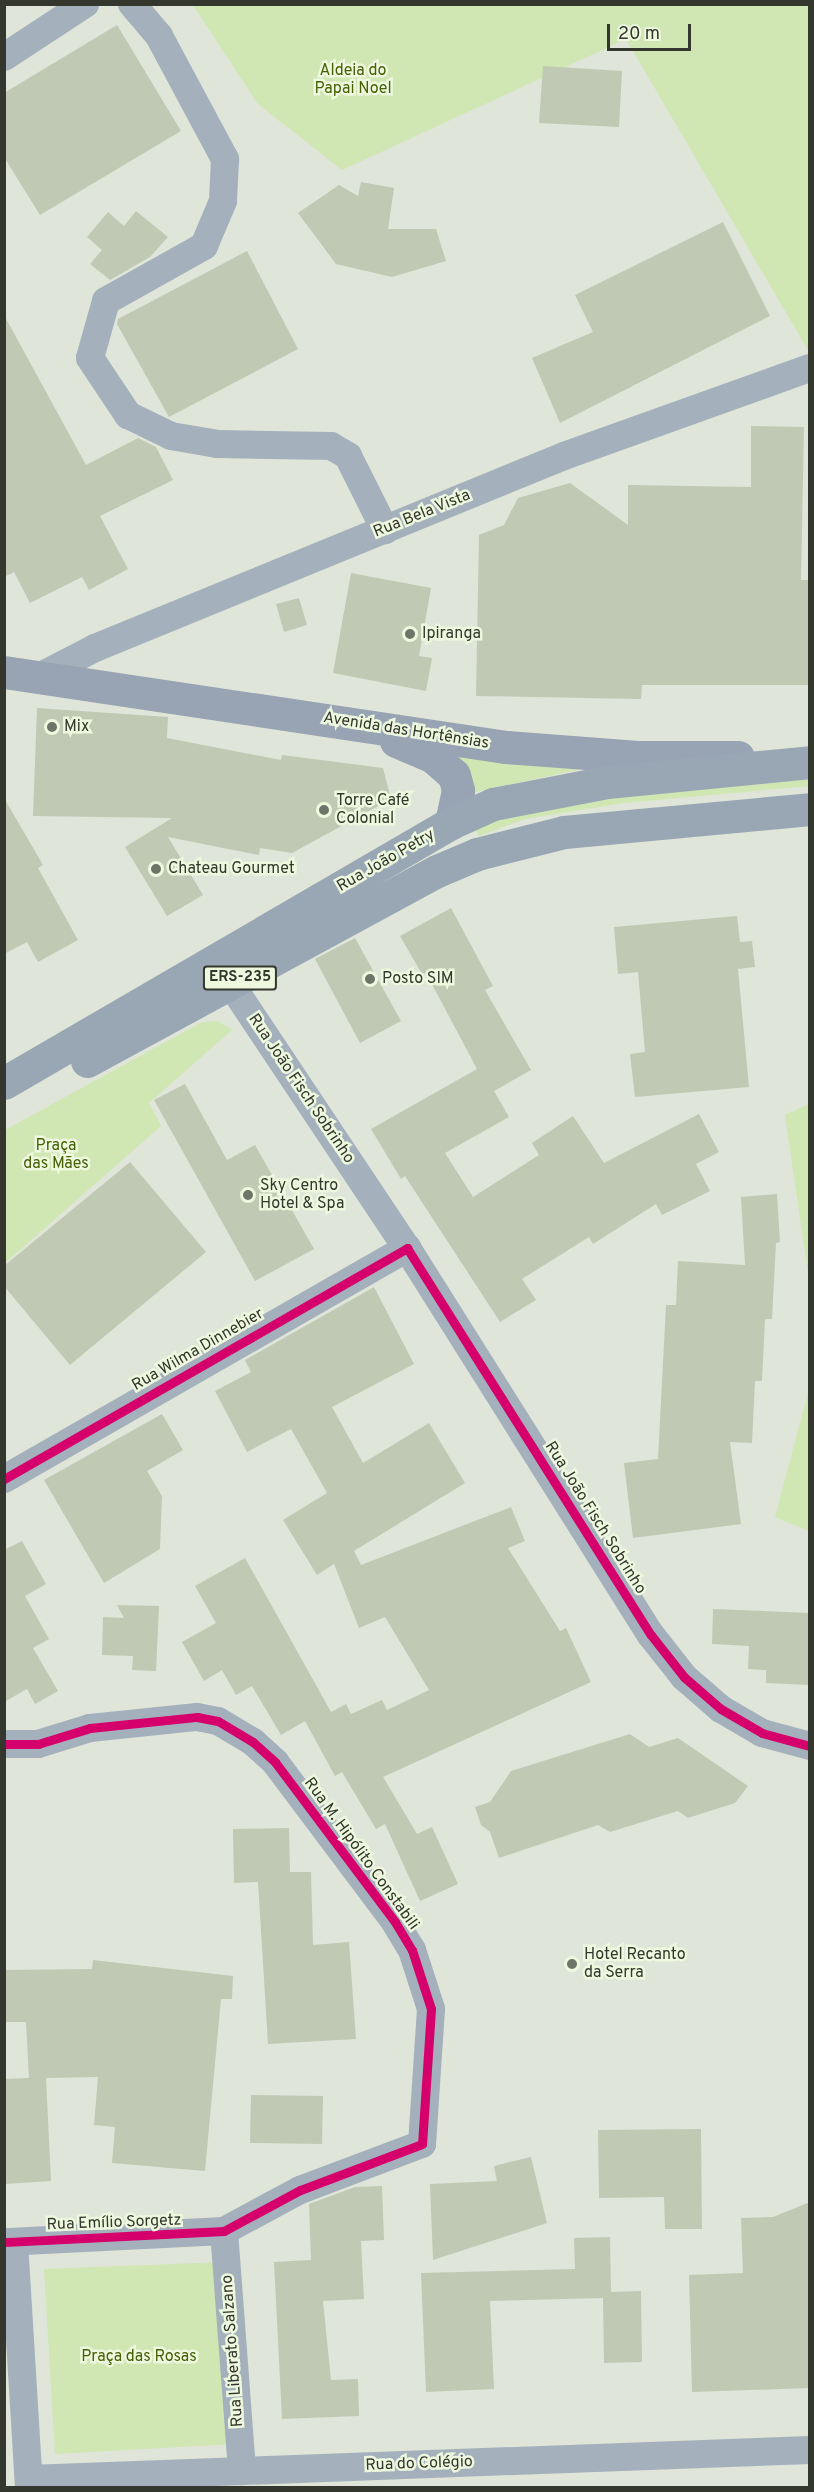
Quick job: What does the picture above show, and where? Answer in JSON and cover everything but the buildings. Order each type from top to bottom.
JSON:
[{"type":"main road","name":"Avenida das Hortênsias","points":[[4,672],[517,748],[638,757],[810,760]]},
{"type":"main road","points":[[356,724],[445,765],[454,775],[458,790],[451,823]]},
{"type":"main road","name":"Rua João Petry","points":[[4,1083],[451,823],[493,804],[556,790],[660,775],[810,760]]},
{"type":"main road","name":"Rua João Petry","points":[[4,1105],[230,983],[477,854],[564,832],[810,809]]},
{"type":"street","points":[[4,57],[85,4]]},
{"type":"street","points":[[132,4],[159,36],[225,159],[223,201],[204,246],[106,301],[90,358],[128,415],[171,436],[218,444],[319,445],[340,451],[348,456],[385,530]]},
{"type":"street","name":"Rua Bela Vista","points":[[41,676],[95,648],[564,456],[810,368]]},
{"type":"street","name":"Rua João Fisch Sobrinho","points":[[230,983],[407,1248],[645,1625],[684,1677],[721,1709],[762,1733],[810,1746]]},
{"type":"street","name":"Rua Wilma Dinnebier","points":[[4,1479],[407,1248]]},
{"type":"street","name":"Rua M. Hipólito Constabili","points":[[4,1744],[38,1744],[90,1728],[165,1718],[218,1721],[253,1742],[275,1762],[412,1950],[431,2009],[422,2144],[300,2190],[224,2231]]},
{"type":"street","name":"Rua Emílio Sorgetz","points":[[9,2242],[224,2231]]},
{"type":"street","name":"Rua Liberato Salzano","points":[[224,2231],[242,2471]]},
{"type":"street","points":[[9,2242],[29,2483]]},
{"type":"street","name":"Rua do Colégio","points":[[29,2483],[242,2471],[810,2450]]},
{"type":"green space","name":"Aldeia do Papai Noel","points":[[193,5],[809,5],[809,352],[626,39],[342,170],[258,104]]},
{"type":"green space","points":[[454,755],[596,766],[470,793]]},
{"type":"green space","points":[[809,779],[809,786],[624,803],[525,819],[479,836],[475,829],[522,812],[621,794]]},
{"type":"green space","name":"Praça das Mães","points":[[218,1021],[232,1030],[149,1103],[161,1126],[5,1263],[5,1130],[202,1022]]},
{"type":"green space","points":[[809,1104],[809,1280],[785,1115]]},
{"type":"green space","points":[[809,1389],[809,1531],[775,1517]]},
{"type":"green space","name":"Praça das Rosas","points":[[224,2262],[234,2444],[55,2454],[44,2269]]},
{"type":"cycle path","points":[[4,1479],[407,1248],[651,1635],[684,1677],[721,1709],[762,1733],[810,1746]]},
{"type":"cycle path","points":[[4,1744],[38,1744],[90,1728],[197,1717],[218,1721],[253,1742],[275,1762],[395,1922],[412,1950],[431,2009],[422,2144],[300,2190],[224,2231],[4,2242]]},
{"type":"place","name":"Ipiranga","points":[[410,634]]},
{"type":"place","name":"Mix","points":[[52,727]]},
{"type":"place","name":"Torre Café Colonial","points":[[324,810]]},
{"type":"place","name":"Chateau Gourmet","points":[[156,869]]},
{"type":"place","name":"Posto SIM","points":[[370,979]]},
{"type":"place","name":"Sky Centro Hotel & Spa","points":[[248,1195]]},
{"type":"place","name":"Hotel Recanto da Serra","points":[[572,1964]]}]
